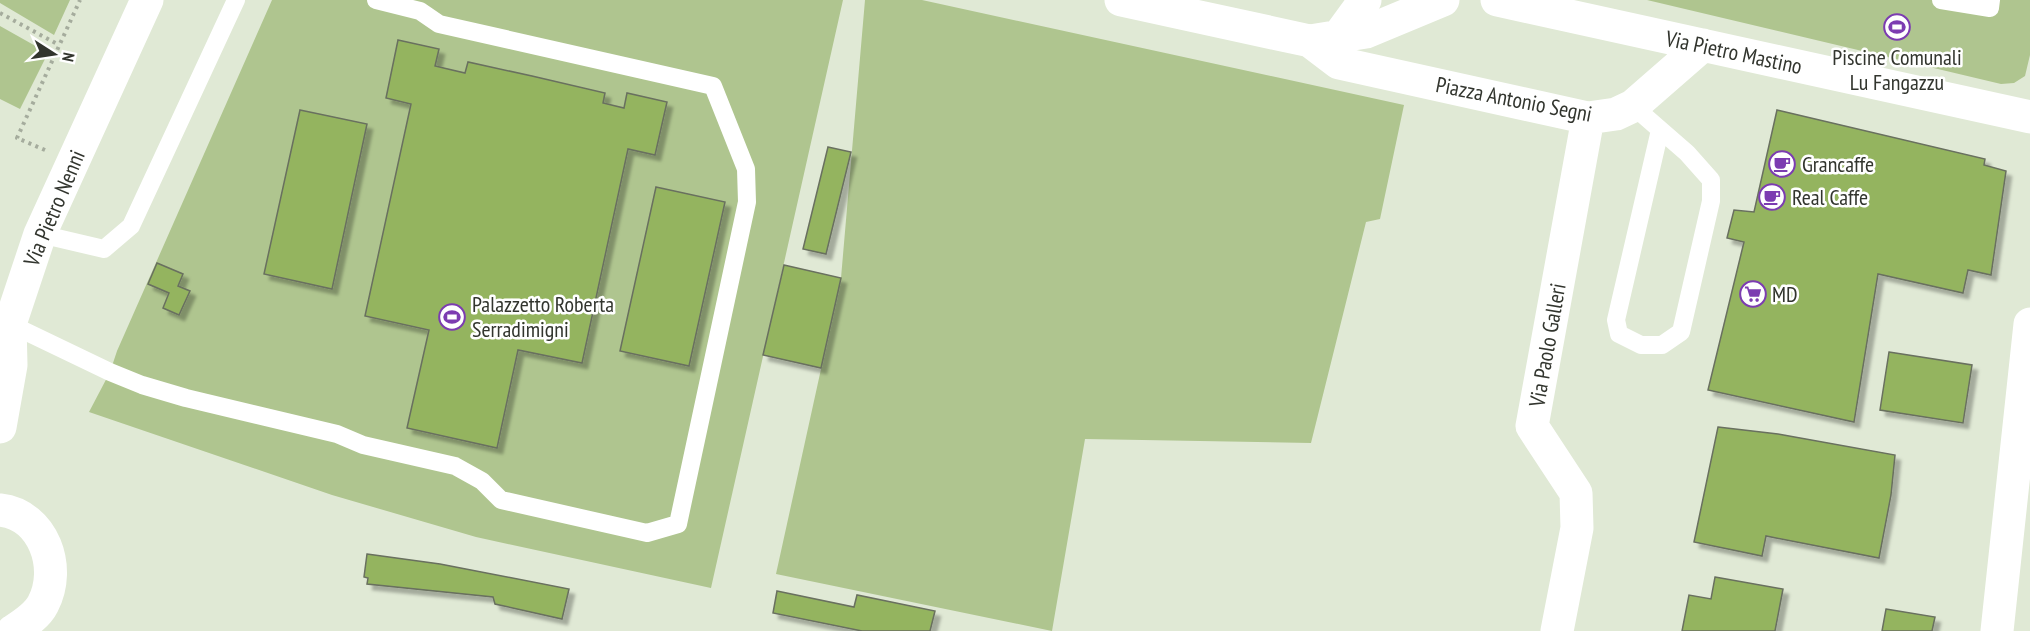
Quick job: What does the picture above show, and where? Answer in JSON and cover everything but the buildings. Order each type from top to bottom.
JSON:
[{"type":"street","name":"Via Pietro Nenni","points":[[0,428],[3,391],[11,365],[10,324],[40,234],[147,0]]},
{"type":"street","name":"Piazza Antonio Segni","points":[[1121,0],[1324,39],[1366,32],[1443,0]]},
{"type":"street","points":[[1324,39],[1365,0]]},
{"type":"street","points":[[1497,0],[1546,5]]},
{"type":"street","name":"Via Pietro Mastino","points":[[1546,5],[1703,45],[2030,117]]},
{"type":"street","name":"Piazza Antonio Segni","points":[[1324,39],[1339,63],[1588,118],[1616,114],[1633,106],[1703,45]]},
{"type":"street","name":"Via Paolo Galleri","points":[[1557,631],[1577,528],[1576,493],[1533,426],[1588,118]]},
{"type":"street","points":[[1997,631],[2030,324]]},
{"type":"street","points":[[0,510],[23,519],[37,531],[47,548],[51,567],[50,587],[42,606],[28,621],[12,631]]},
{"type":"lane","points":[[40,234],[104,249],[131,226],[236,0]]},
{"type":"lane","points":[[10,324],[142,385],[186,398],[337,434],[363,445],[454,466],[482,481],[501,500],[647,534],[678,524],[747,202],[746,169],[713,86],[439,24],[420,11],[375,0]]},
{"type":"lane","points":[[1941,0],[1990,8],[1991,0]]},
{"type":"lane","points":[[1633,106],[1687,153],[1711,180],[1711,201],[1681,332],[1662,345],[1641,345],[1619,334],[1616,320],[1660,130]]},
{"type":"path","points":[[73,162],[17,138],[80,0]]},
{"type":"path","points":[[0,13],[58,45]]},
{"type":"green space","points":[[0,0],[70,0],[54,35],[0,3]]},
{"type":"green space","name":"Palazzetto Roberta Serradimigni","points":[[272,0],[843,0],[711,588],[476,537],[332,495],[89,412],[110,372],[117,351]]},
{"type":"green space","points":[[865,0],[922,0],[1404,105],[1380,219],[1366,222],[1311,443],[1085,439],[1052,631],[776,574],[841,278]]},
{"type":"green space","name":"Piscine Comunali Lu Fangazzu","points":[[1647,0],[2030,0],[2030,55],[2025,76],[2014,83],[2001,84]]},
{"type":"green space","points":[[0,26],[48,53],[20,109],[0,99]]},
{"type":"place","name":"Piscine Comunali Lu Fangazzu","points":[[1897,27]]},
{"type":"place","name":"Grancaffe","points":[[1782,164]]},
{"type":"place","name":"Real Caffe","points":[[1772,197]]},
{"type":"place","name":"MD","points":[[1753,294]]},
{"type":"place","name":"Palazzetto Roberta Serradimigni","points":[[452,317]]}]
